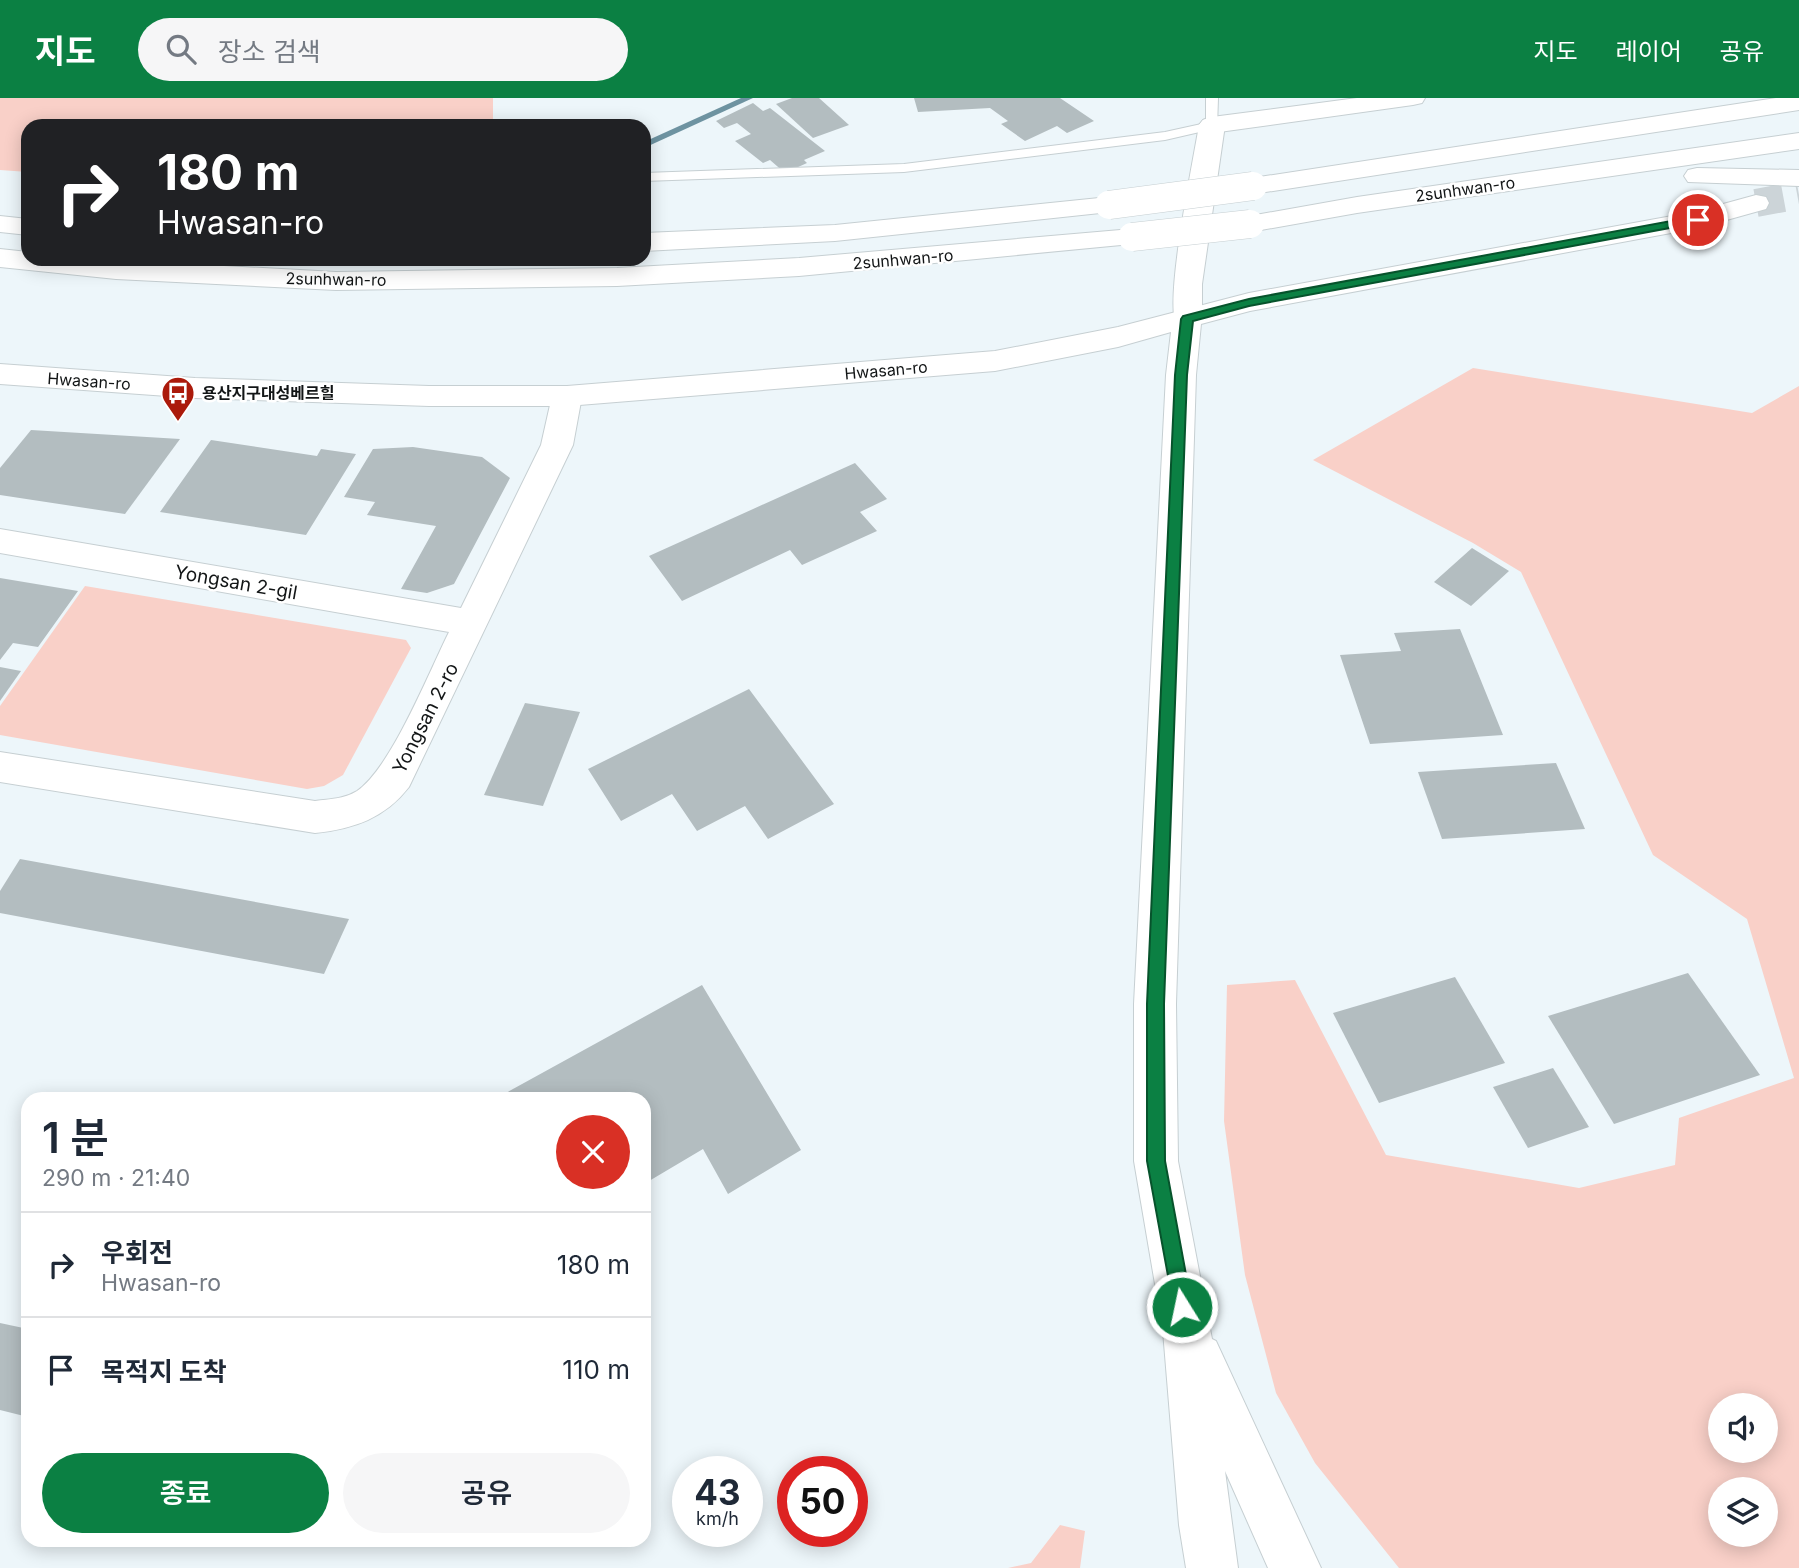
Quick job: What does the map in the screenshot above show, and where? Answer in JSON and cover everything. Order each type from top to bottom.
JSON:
[{"type":"main road","points":[[1212,1568],[1205,1525],[1187,1331],[1156,1161],[1155,1004],[1181,375],[1188,284],[1212,112],[1413,98]]},
{"type":"main road","name":"2sunhwan-ro","points":[[651,242],[835,233],[1108,205],[1253,186],[1799,102]]},
{"type":"main road","name":"2sunhwan-ro","points":[[77,266],[336,281],[617,277],[799,267],[1250,224],[1357,205],[1799,141]]},
{"type":"main road","points":[[1357,205],[1622,180],[1720,175],[1799,178]]},
{"type":"main road","name":"Hwasan-ro","points":[[0,374],[195,388],[429,396],[567,396],[995,360],[1118,337],[1249,302],[1698,220],[1756,203]]},
{"type":"main road","points":[[0,224],[21,226]]},
{"type":"main road","name":"2sunhwan-ro","points":[[0,258],[21,260]]},
{"type":"main road","name":"Yongsan 2-ro","points":[[0,766],[315,817],[353,812],[384,793],[396,776],[472,623],[556,445],[567,396]]},
{"type":"main road","name":"Yongsan 2-gil","points":[[0,541],[472,623]]},
{"type":"main road","points":[[1187,1331],[1295,1568]]},
{"type":"lane","points":[[651,177],[904,167],[1166,136],[1212,112]]},
{"type":"shaded area","points":[[0,98],[493,98],[493,119],[21,119],[21,172],[0,170]]},
{"type":"shaded area","points":[[1473,368],[1752,413],[1799,386],[1799,1568],[1399,1568],[1315,1463],[1276,1393],[1245,1275],[1224,1121],[1227,985],[1295,980],[1386,1155],[1579,1188],[1675,1165],[1679,1118],[1794,1078],[1747,919],[1653,855],[1521,572],[1473,543],[1313,460]]},
{"type":"shaded area","points":[[85,586],[406,640],[411,648],[343,775],[324,786],[307,789],[0,735],[0,706]]},
{"type":"shaded area","points":[[1060,1525],[1085,1531],[1080,1568],[1008,1568],[1031,1563]]},
{"type":"building","points":[[792,98],[819,98],[849,125],[813,138],[776,104]]},
{"type":"building","points":[[914,98],[1060,98],[1094,121],[1067,133],[1057,126],[1025,141],[1001,124],[1008,121],[990,108],[918,112]]},
{"type":"building","points":[[753,103],[763,111],[770,108],[825,151],[804,160],[807,163],[785,173],[770,160],[763,163],[735,141],[751,134],[737,123],[724,128],[716,121]]},
{"type":"building","points":[[31,430],[180,439],[125,514],[0,495],[0,468]]},
{"type":"building","points":[[211,440],[317,456],[321,449],[356,454],[306,535],[160,512]]},
{"type":"building","points":[[413,447],[482,457],[510,478],[454,584],[427,593],[401,589],[436,526],[367,515],[375,502],[344,497],[373,449]]},
{"type":"building","points":[[855,463],[887,499],[860,512],[877,531],[802,565],[790,550],[682,601],[649,556]]},
{"type":"building","points":[[1472,548],[1509,571],[1471,606],[1434,582]]},
{"type":"building","points":[[0,578],[78,591],[38,647],[13,643],[0,660]]},
{"type":"building","points":[[1460,629],[1503,735],[1370,744],[1340,655],[1401,651],[1394,633]]},
{"type":"building","points":[[0,667],[21,671],[0,701]]},
{"type":"building","points":[[749,689],[834,804],[768,839],[745,806],[697,831],[672,794],[621,821],[588,769]]},
{"type":"building","points":[[525,703],[580,712],[543,806],[484,795]]},
{"type":"building","points":[[1556,763],[1585,829],[1442,839],[1418,772]]},
{"type":"building","points":[[20,859],[349,919],[324,974],[0,913],[0,891]]},
{"type":"building","points":[[1688,973],[1760,1075],[1614,1124],[1548,1016]]},
{"type":"building","points":[[1455,977],[1505,1063],[1379,1103],[1333,1013]]},
{"type":"building","points":[[702,985],[801,1150],[728,1194],[703,1149],[651,1180],[651,1092],[508,1092]]},
{"type":"building","points":[[1553,1068],[1589,1127],[1528,1148],[1493,1087]]},
{"type":"building","points":[[0,1323],[21,1328],[21,1415],[0,1410]]},
{"type":"waterway","points":[[651,142],[748,98]]},
{"type":"tunnel","points":[[1756,203],[1799,195]]},
{"type":"place","name":"용산지구대성베르힐","points":[[178,423]]},
{"type":"route","points":[[1182,1307],[1156,1161],[1155,1004],[1181,375],[1187,319],[1249,302],[1698,220]]}]
